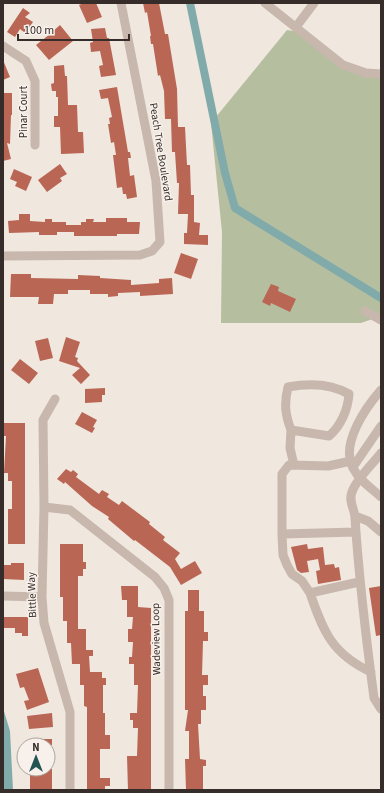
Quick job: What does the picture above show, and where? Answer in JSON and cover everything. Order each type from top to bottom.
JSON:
[{"type":"street","name":"Peach Tree Boulevard","points":[[3,256],[140,255],[152,251],[160,242],[156,181],[121,3]]},
{"type":"street","points":[[265,3],[343,65],[366,73],[381,74]]},
{"type":"street","points":[[296,27],[314,3]]},
{"type":"street","name":"Pinar Court","points":[[3,46],[26,61],[35,81],[35,145]]},
{"type":"street","points":[[365,311],[381,320]]},
{"type":"street","points":[[291,430],[329,436],[336,430],[348,405],[349,394],[325,385],[302,384],[288,387],[285,401],[285,415],[291,430],[290,448],[294,465]]},
{"type":"street","points":[[381,390],[367,407],[358,423],[353,438],[350,456],[352,464],[361,479],[381,497]]},
{"type":"street","name":"Bittle Way","points":[[55,399],[43,420],[44,507],[42,597],[44,623],[70,712],[70,790]]},
{"type":"street","points":[[371,672],[346,659],[327,636],[319,622],[310,593],[302,581],[292,574],[287,565],[283,555],[282,474],[289,465],[328,466],[352,464],[381,426]]},
{"type":"street","points":[[381,453],[351,493],[350,503],[355,516],[359,582],[374,698],[381,710]]},
{"type":"street","name":"Wadeview Loop","points":[[44,507],[70,510],[155,578],[164,588],[169,600],[169,790]]},
{"type":"street","points":[[355,516],[368,521],[381,532]]},
{"type":"street","points":[[282,534],[356,532]]},
{"type":"street","points":[[310,593],[359,582]]},
{"type":"street","points":[[3,596],[42,597]]},
{"type":"green space","points":[[287,30],[300,32],[344,63],[381,75],[381,316],[361,323],[221,323],[222,232],[211,123]]},
{"type":"water","points":[[3,708],[10,731],[13,790],[3,790]]},
{"type":"building","points":[[84,3],[96,3],[102,17],[87,23],[79,5]]},
{"type":"building","points":[[143,3],[159,3],[165,34],[168,34],[177,89],[178,127],[185,127],[187,165],[190,165],[191,195],[194,195],[194,222],[200,223],[199,235],[208,235],[208,245],[184,244],[184,233],[187,233],[188,214],[178,214],[179,183],[177,183],[175,152],[172,152],[171,119],[165,119],[164,91],[160,75],[158,76],[153,44],[151,44],[147,12],[145,13]]},
{"type":"building","points":[[23,8],[30,13],[25,17],[33,22],[25,33],[20,29],[15,37],[7,32]]},
{"type":"building","points":[[60,25],[73,41],[49,60],[36,45],[50,34],[52,35],[51,33]]},
{"type":"building","points":[[105,28],[107,38],[109,38],[116,75],[101,77],[99,66],[103,65],[100,51],[91,52],[90,43],[93,42],[91,29]]},
{"type":"building","points":[[3,60],[10,77],[3,80]]},
{"type":"building","points":[[64,65],[65,76],[67,76],[68,105],[77,105],[78,132],[83,132],[84,153],[61,154],[60,127],[54,127],[54,116],[58,116],[58,97],[56,97],[56,91],[52,91],[51,84],[54,83],[54,66]]},
{"type":"building","points":[[117,87],[128,152],[130,152],[131,158],[128,158],[130,176],[134,175],[137,197],[127,199],[126,194],[123,194],[122,187],[117,188],[113,155],[116,155],[114,142],[111,143],[108,124],[110,124],[109,118],[112,117],[108,98],[101,99],[99,90]]},
{"type":"building","points":[[3,93],[12,93],[12,115],[10,144],[7,143],[11,159],[3,161]]},
{"type":"building","points":[[60,164],[67,174],[60,178],[62,181],[47,192],[38,180]]},
{"type":"building","points":[[14,169],[32,177],[26,191],[15,186],[17,182],[10,179]]},
{"type":"building","points":[[19,214],[30,214],[30,221],[45,222],[45,219],[52,219],[52,222],[66,222],[66,225],[81,225],[81,222],[86,222],[86,219],[94,219],[93,222],[106,222],[106,218],[127,218],[127,222],[140,222],[139,234],[117,234],[117,236],[74,236],[74,232],[57,232],[57,235],[39,235],[39,232],[9,233],[8,221],[19,220]]},
{"type":"building","points":[[181,253],[198,259],[191,279],[174,273]]},
{"type":"building","points":[[11,274],[31,274],[31,278],[78,279],[78,275],[100,276],[100,278],[131,280],[131,285],[159,283],[159,279],[172,278],[173,294],[140,296],[140,292],[118,293],[118,296],[108,297],[108,294],[90,294],[90,290],[68,290],[68,294],[54,294],[53,304],[38,304],[39,297],[10,297]]},
{"type":"building","points":[[271,284],[279,287],[278,291],[296,299],[290,312],[271,303],[270,306],[262,302]]},
{"type":"building","points":[[66,337],[80,342],[75,357],[78,358],[77,361],[90,375],[81,384],[72,375],[80,368],[59,361]]},
{"type":"building","points":[[48,338],[53,358],[40,361],[35,341]]},
{"type":"building","points":[[20,359],[38,373],[29,384],[11,370]]},
{"type":"building","points":[[105,388],[105,395],[102,395],[102,402],[85,403],[85,389]]},
{"type":"building","points":[[82,412],[97,420],[93,427],[95,428],[92,433],[75,424]]},
{"type":"building","points":[[3,423],[25,423],[25,544],[8,544],[8,509],[12,509],[12,481],[8,481],[8,473],[4,473],[6,436],[3,436]]},
{"type":"building","points":[[66,469],[71,472],[73,470],[78,474],[76,477],[99,494],[102,490],[109,494],[107,497],[119,505],[122,501],[150,522],[149,524],[165,537],[163,540],[180,553],[175,559],[181,569],[195,561],[202,573],[181,585],[170,567],[135,540],[134,541],[108,519],[109,517],[92,506],[65,482],[64,484],[57,479]]},
{"type":"building","points":[[60,544],[83,544],[83,562],[86,562],[86,569],[83,569],[83,576],[78,576],[78,629],[86,629],[86,650],[93,650],[93,656],[89,656],[90,672],[102,672],[102,678],[106,678],[106,685],[103,685],[103,713],[105,713],[105,735],[110,735],[110,749],[100,749],[100,778],[110,778],[110,786],[105,786],[105,790],[87,790],[87,707],[84,706],[84,685],[80,685],[80,664],[72,664],[71,643],[67,643],[67,621],[63,621],[63,597],[60,597]]},
{"type":"building","points":[[307,544],[308,549],[323,547],[325,565],[334,564],[335,568],[339,567],[341,580],[318,584],[316,571],[320,570],[318,559],[307,561],[309,572],[301,573],[297,570],[291,547]]},
{"type":"building","points":[[11,563],[24,563],[24,580],[3,579],[3,565],[11,565]]},
{"type":"building","points":[[121,586],[138,586],[138,607],[151,608],[151,790],[128,790],[127,756],[137,756],[138,728],[133,728],[133,720],[130,720],[130,713],[137,713],[138,685],[134,685],[134,664],[129,664],[129,657],[132,657],[133,642],[128,642],[128,629],[132,629],[133,617],[127,617],[127,600],[122,600]]},
{"type":"building","points":[[381,586],[381,635],[376,636],[369,588]]},
{"type":"building","points":[[188,590],[199,590],[199,611],[204,611],[204,632],[208,632],[208,641],[203,641],[202,675],[208,675],[208,685],[203,685],[203,696],[206,696],[206,710],[201,710],[201,724],[198,724],[200,759],[206,760],[206,766],[203,766],[203,790],[186,790],[185,759],[189,759],[189,731],[185,731],[188,710],[185,710],[185,611],[188,611]]},
{"type":"building","points":[[3,617],[28,617],[28,636],[22,636],[22,633],[15,633],[15,628],[3,628]]},
{"type":"building","points":[[38,668],[49,702],[27,710],[24,701],[29,700],[24,687],[20,688],[16,674]]},
{"type":"building","points":[[52,713],[53,727],[29,729],[27,716]]},
{"type":"building","points":[[30,777],[52,777],[52,790],[30,790]]},
{"type":"waterway","points":[[190,3],[225,173],[235,208],[381,298]]}]
